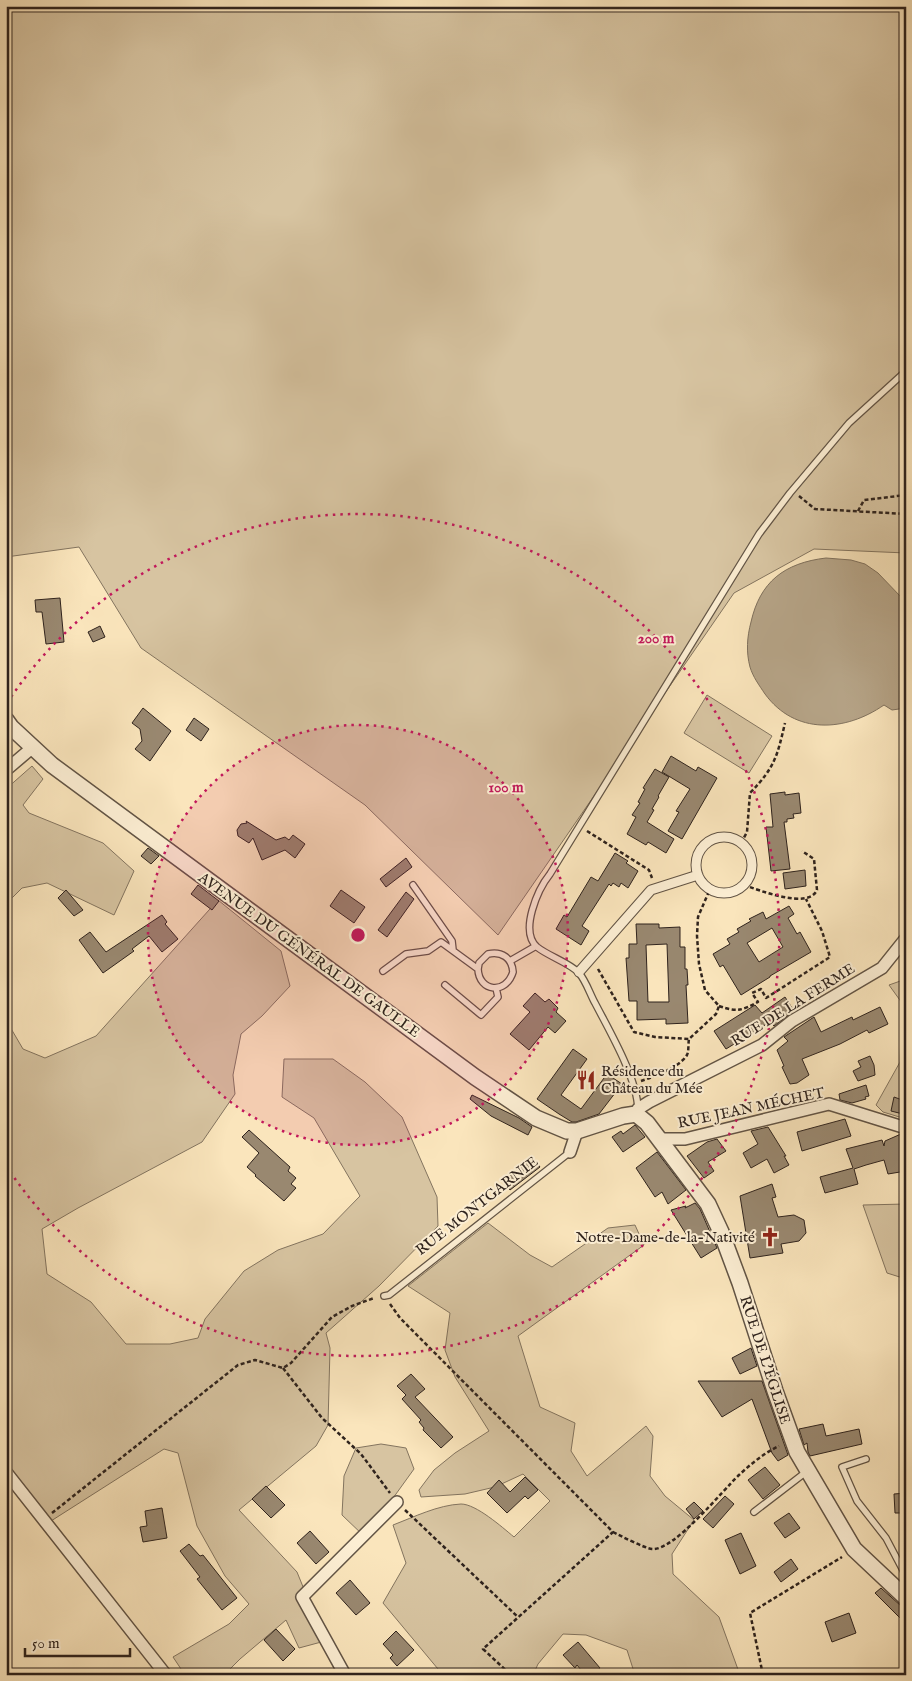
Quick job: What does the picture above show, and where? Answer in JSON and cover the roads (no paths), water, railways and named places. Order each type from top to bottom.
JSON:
[{"type":"street","name":"AVENUE DU GÉNÉRAL DE GAULLE","points":[[6,720],[11,727],[52,765],[475,1078],[536,1118],[567,1131],[577,1131]]},
{"type":"street","points":[[6,770],[33,747]]},
{"type":"street","points":[[718,838],[734,839],[747,848],[752,864],[752,872],[744,885],[737,890],[730,893],[722,893],[710,890],[701,882],[698,875],[697,859],[704,845],[718,838]]},
{"type":"street","points":[[579,972],[651,890],[698,875]]},
{"type":"street","name":"RUE DE LA FERME","points":[[637,1112],[762,1045],[792,1021],[882,968],[906,938]]},
{"type":"street","name":"RUE JEAN MÉCHET","points":[[658,1139],[685,1139],[828,1104],[906,1128]]},
{"type":"street","points":[[577,1131],[637,1112]]},
{"type":"street","name":"RUE DE L'ÉGLISE","points":[[637,1112],[708,1204],[721,1232],[740,1283],[792,1440],[808,1470],[854,1549],[906,1598]]},
{"type":"street","name":"RUE MONTGARNIE","points":[[570,1152],[577,1131]]},
{"type":"street","points":[[6,1472],[166,1675]]},
{"type":"street","points":[[345,1675],[302,1597],[396,1502]]},
{"type":"lane","points":[[637,1112],[638,1099],[622,1054],[579,972],[536,946],[529,933],[530,917],[539,892],[542,884],[759,534],[792,490],[849,423],[906,371]]},
{"type":"lane","points":[[414,885],[452,941],[453,950]]},
{"type":"lane","points":[[383,971],[406,954],[428,950],[441,942],[478,968]]},
{"type":"lane","points":[[510,961],[536,946]]},
{"type":"lane","points":[[488,954],[500,954],[510,961],[513,972],[511,978],[507,983],[496,988],[485,984],[478,975],[479,963],[488,954]]},
{"type":"lane","points":[[445,985],[480,1015],[498,996],[496,988]]},
{"type":"lane","name":"RUE MONTGARNIE","points":[[384,1296],[389,1295],[570,1152]]},
{"type":"lane","points":[[866,1459],[842,1467],[857,1501],[886,1538],[906,1576]]},
{"type":"lane","points":[[754,1512],[808,1470]]},
{"type":"place","name":"Résidence du Château du Mée","points":[[586,1080]]},
{"type":"place","name":"Notre-Dame-de-la-Nativité","points":[[770,1237]]}]
